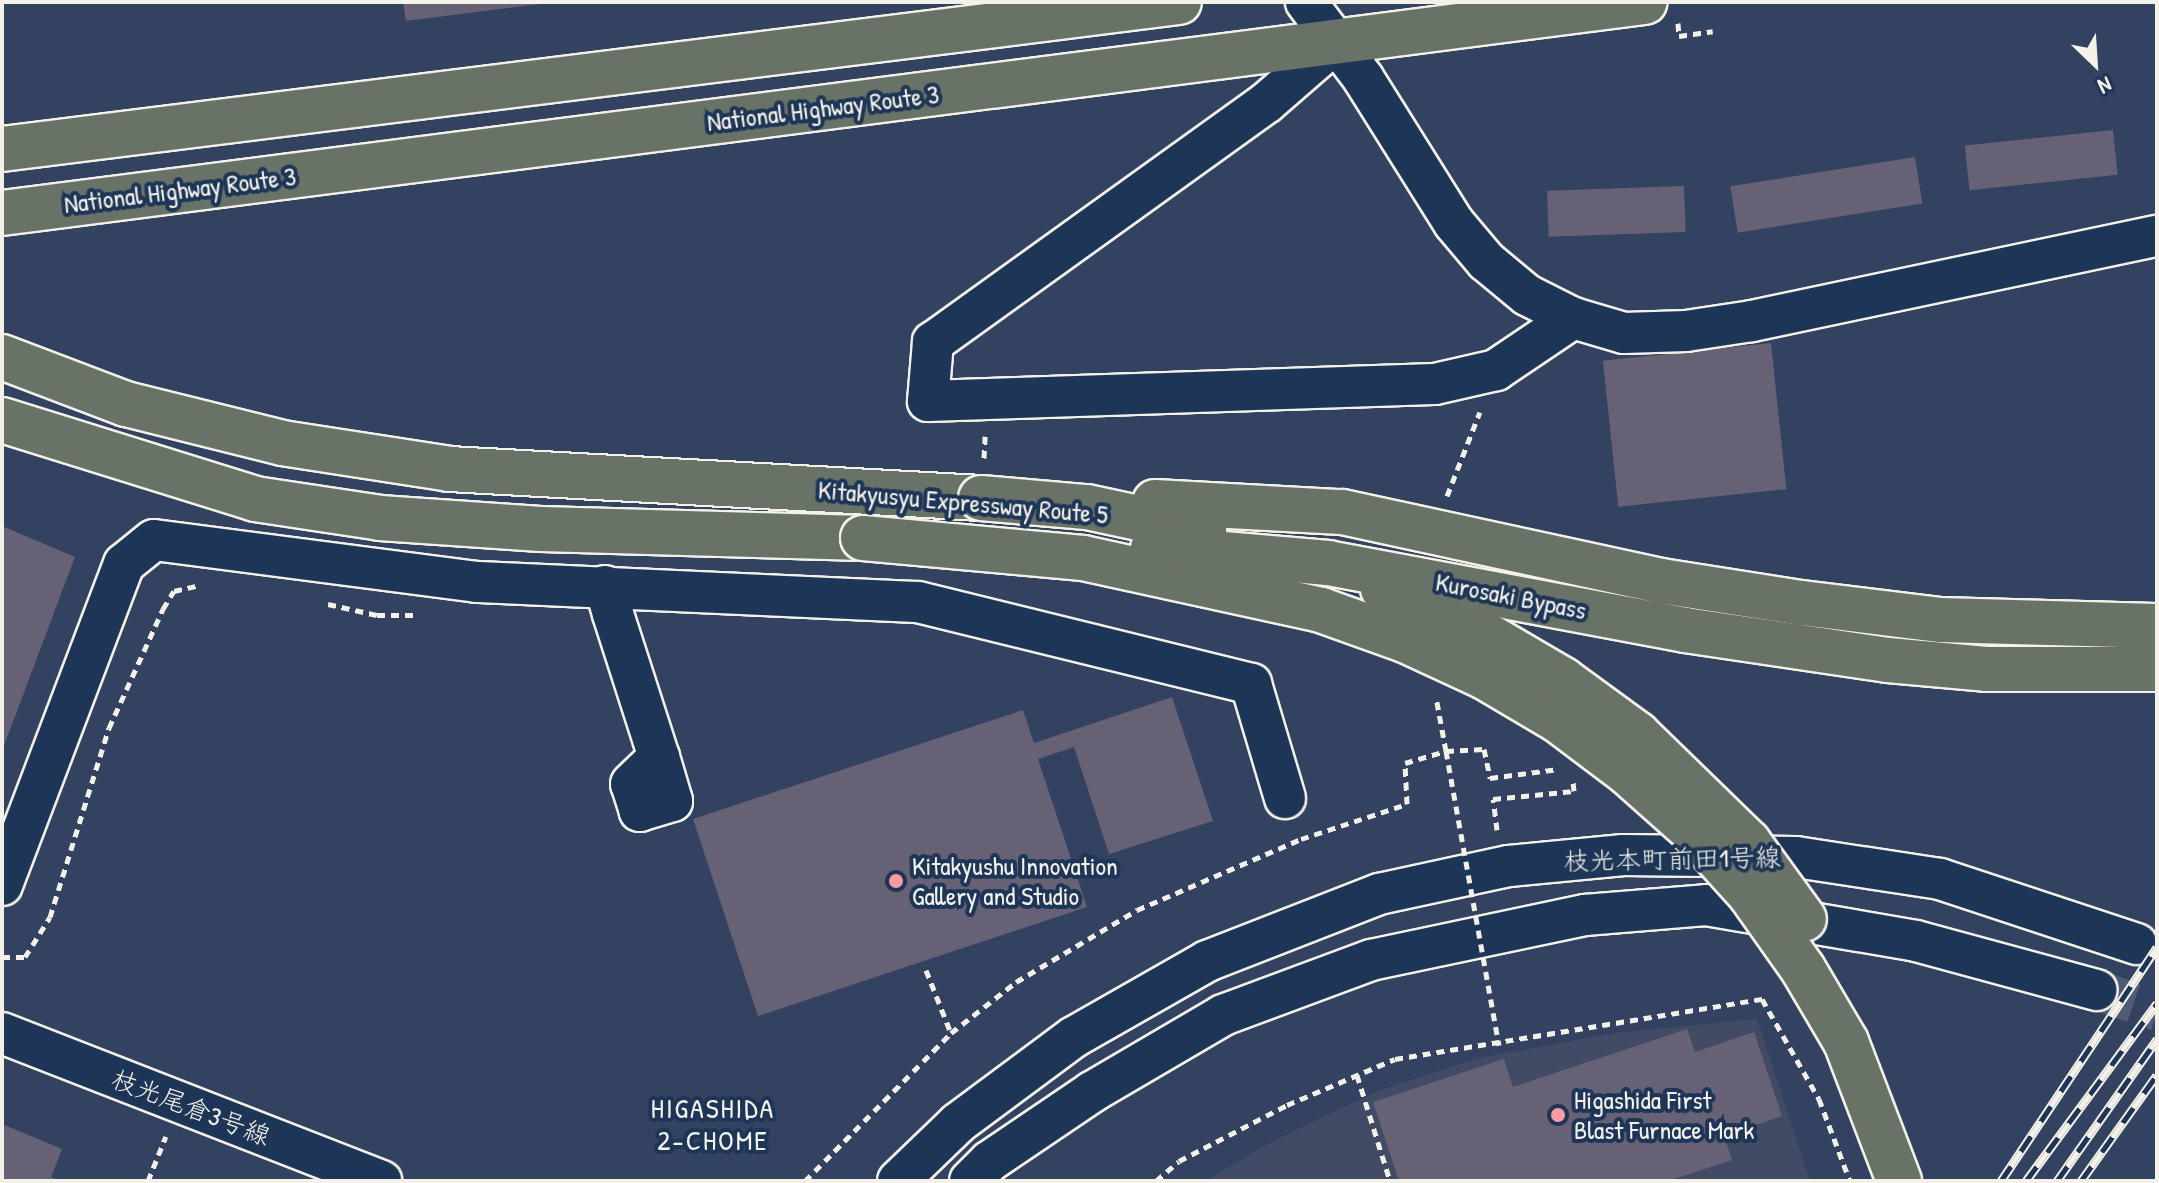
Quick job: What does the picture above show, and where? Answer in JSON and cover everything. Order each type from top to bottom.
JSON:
[{"type":"highway","points":[[2,149],[1179,2]]},
{"type":"highway","name":"National Highway Route 3","points":[[2,213],[1644,2]]},
{"type":"highway","name":"Kitakyusyu Expressway Route 5","points":[[2,357],[126,404],[282,443],[449,469],[982,482],[1284,552],[1483,633],[1563,680],[1637,734],[1748,842],[1798,908],[1876,1041],[1928,1181]]},
{"type":"highway","name":"Kitakyusyu Expressway Route 5","points":[[2,420],[255,499],[380,518],[541,529],[863,538],[1083,558],[1305,606],[1405,640],[1485,677],[1559,721],[1628,773],[1693,831],[1750,894],[1803,969],[1846,1042],[1899,1181]]},
{"type":"highway","name":"Kurosaki Bypass","points":[[982,482],[1342,512],[1645,578],[1802,603],[1941,620],[2157,626]]},
{"type":"highway","name":"Kurosaki Bypass","points":[[863,538],[1180,549],[1328,563],[1685,630],[1888,660],[1986,669],[2157,669]]},
{"type":"street","points":[[1306,2],[1454,223],[1486,261],[1527,295],[1573,318],[1624,333],[1686,331],[2157,236]]},
{"type":"street","points":[[1335,43],[1266,103],[933,342],[928,401],[987,403],[1435,384],[1496,370],[1573,318]]},
{"type":"street","points":[[2,885],[124,564],[154,540],[477,582],[918,602],[1251,684],[1285,798]]},
{"type":"street","points":[[605,586],[659,757]]},
{"type":"street","name":"枝光本町前田1号線","points":[[898,1181],[958,1123],[1074,1037],[1207,961],[1379,894],[1509,866],[1623,855],[1796,857],[1940,879],[2137,944]]},
{"type":"street","name":"枝光本町前田1号線","points":[[970,1181],[990,1161],[1092,1092],[1223,1015],[1371,960],[1585,915],[1706,905],[1916,941],[2096,990]]},
{"type":"street","name":"枝光尾倉3号線","points":[[2,1033],[381,1181]]},
{"type":"path","points":[[1679,36],[1713,31]]},
{"type":"path","points":[[1446,499],[1496,370]]},
{"type":"path","points":[[982,482],[987,403]]},
{"type":"path","points":[[2,957],[25,957],[50,917],[109,728],[163,609],[174,591],[213,587]]},
{"type":"path","points":[[320,602],[377,615],[434,615]]},
{"type":"path","points":[[1436,693],[1499,1045]]},
{"type":"path","points":[[805,1181],[951,1033],[1016,982],[1137,910],[1301,839],[1407,804],[1405,763],[1446,751],[1484,749],[1490,778],[1569,768],[1574,791],[1493,799],[1497,831]]},
{"type":"path","points":[[926,970],[951,1033]]},
{"type":"path","points":[[1156,1181],[1206,1147],[1395,1059],[1499,1045],[1762,999],[1819,1099],[1850,1181]]},
{"type":"path","points":[[1357,1075],[1390,1181]]},
{"type":"path","points":[[148,1181],[169,1127]]},
{"type":"shaded area","name":"Higashida First Blast Furnace Mark","points":[[1757,1019],[1810,1181],[1205,1181],[1275,1140],[1380,1090],[1479,1058],[1615,1033]]},
{"type":"building","points":[[403,2],[540,2],[540,4],[406,21]]},
{"type":"building","points":[[2113,130],[2118,175],[1970,190],[1965,146]]},
{"type":"building","points":[[1915,157],[1922,203],[1738,233],[1730,186]]},
{"type":"building","points":[[1684,186],[1686,232],[1549,237],[1547,191]]},
{"type":"building","points":[[1771,343],[1786,489],[1618,507],[1603,361]]},
{"type":"building","points":[[2,526],[75,557],[2,751]]},
{"type":"building","name":"Kitakyushu Innovation Gallery and Studio","points":[[1172,697],[1213,821],[1109,854],[1074,747],[1038,759],[1087,907],[758,1016],[693,819],[1023,710],[1034,743]]},
{"type":"building","name":"Higashida First Blast Furnace Mark","points":[[1687,1029],[1695,1052],[1754,1032],[1782,1116],[1724,1136],[1732,1160],[1668,1181],[1399,1181],[1373,1102],[1504,1059],[1513,1087]]},
{"type":"building","points":[[2,1124],[62,1149],[51,1177],[61,1181],[2,1181]]},
{"type":"tunnel","points":[[2096,990],[2157,1011]]},
{"type":"railway","points":[[2001,1181],[2157,947]]},
{"type":"railway","points":[[2026,1181],[2157,1003]]},
{"type":"railway","points":[[2057,1181],[2157,1039]]},
{"type":"railway","points":[[2081,1181],[2157,1075]]},
{"type":"place","name":"Kitakyushu Innovation Gallery and Studio","points":[[896,881]]},
{"type":"place","name":"Higashida First Blast Furnace Mark","points":[[1558,1115]]},
{"type":"district","name":"HIGASHIDA 2-CHOME","points":[[713,1124]]}]
